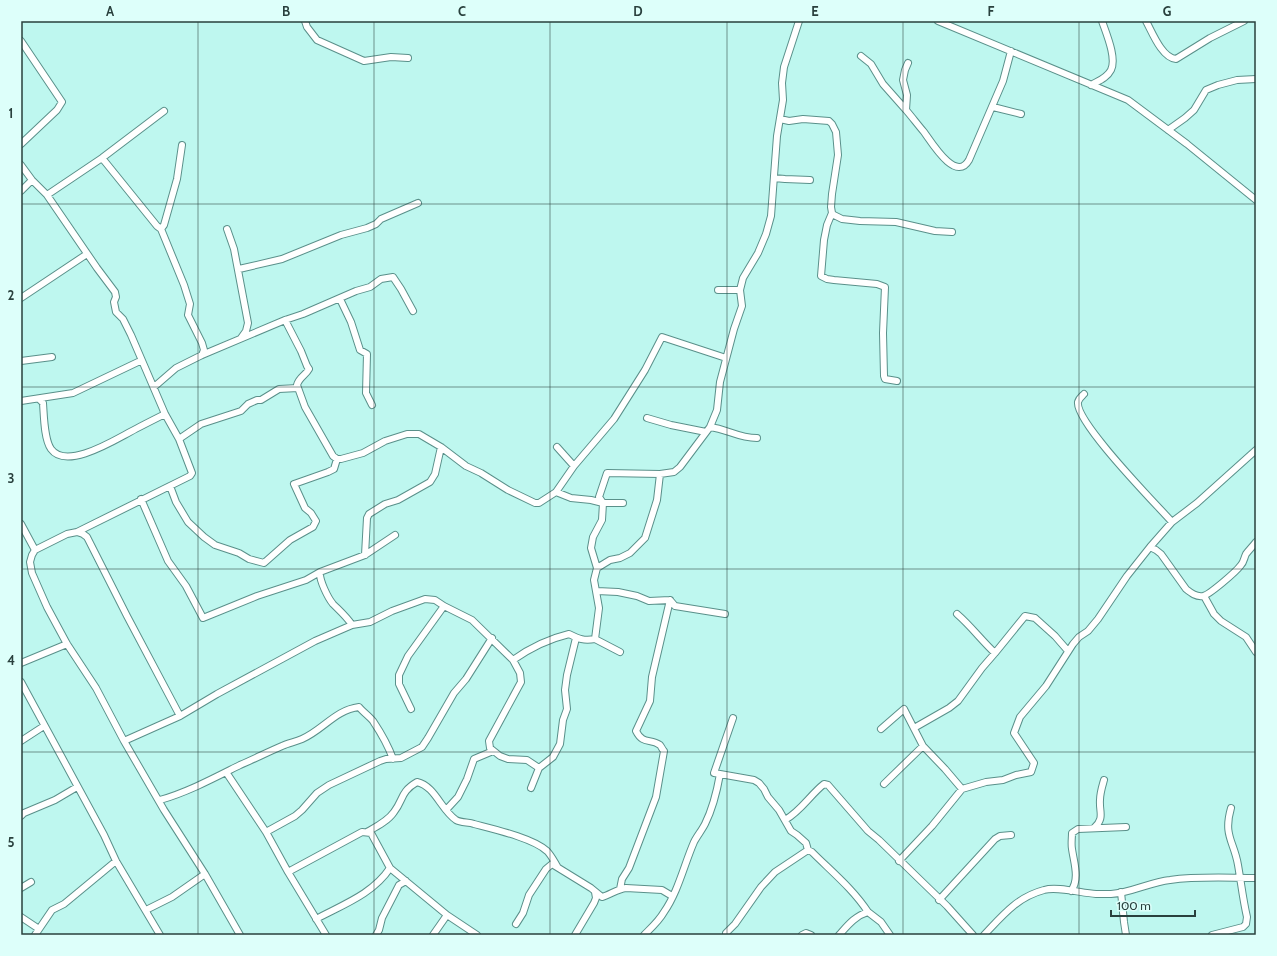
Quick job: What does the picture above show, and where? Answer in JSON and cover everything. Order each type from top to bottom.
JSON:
[{"type":"street","points":[[305,21],[307,27],[317,40],[364,60],[391,56],[408,58]]},
{"type":"street","points":[[595,639],[599,608],[594,580],[597,568],[591,548],[593,538],[602,520],[603,503],[599,497],[607,473],[660,474],[674,472],[680,467],[701,440],[710,427],[717,410],[720,382],[734,329],[742,306],[740,290],[742,278],[758,253],[766,234],[771,216],[783,100],[782,83],[784,67],[799,21]]},
{"type":"street","points":[[938,21],[1128,100],[1221,171],[1256,200]]},
{"type":"street","points":[[1091,85],[1104,77],[1111,70],[1113,61],[1109,40],[1102,21]]},
{"type":"street","points":[[1146,21],[1155,39],[1165,53],[1169,57],[1176,59],[1210,38],[1244,21]]},
{"type":"street","points":[[21,41],[62,102],[57,110],[21,144]]},
{"type":"street","points":[[862,56],[871,64],[883,84],[906,110],[943,158],[956,167],[963,167],[969,160],[993,106],[1003,81],[1011,51]]},
{"type":"street","points":[[906,110],[907,95],[903,80],[904,70],[908,63]]},
{"type":"street","points":[[1168,130],[1194,110],[1206,90],[1237,80],[1256,79]]},
{"type":"street","points":[[993,106],[1021,114]]},
{"type":"street","points":[[47,195],[102,158],[164,111]]},
{"type":"street","points":[[780,119],[789,121],[803,119],[829,121],[834,127],[836,132],[838,155],[832,194],[832,213],[827,225],[824,240],[821,276],[827,279],[877,284],[885,287],[883,333],[884,376],[885,379],[897,382]]},
{"type":"street","points":[[161,229],[164,225],[177,179],[182,145]]},
{"type":"street","points":[[102,158],[156,226],[161,229],[190,304],[188,315],[202,343],[204,350],[202,355]]},
{"type":"street","points":[[21,165],[32,180],[47,195],[115,292],[116,297],[114,302],[116,312],[123,319],[165,414],[179,439],[192,473],[190,476],[77,532],[67,534],[34,550],[30,562],[32,573],[47,607],[67,644],[96,688],[124,741],[160,800],[164,810],[205,874],[240,935]]},
{"type":"street","points":[[774,178],[810,180]]},
{"type":"street","points":[[21,191],[32,180]]},
{"type":"street","points":[[239,269],[282,259],[341,235],[368,228],[376,224],[381,219],[418,203]]},
{"type":"street","points":[[832,213],[835,217],[842,219],[860,221],[890,221],[935,231],[952,232]]},
{"type":"street","points":[[227,229],[239,269],[248,323],[246,332],[240,339]]},
{"type":"street","points":[[21,298],[87,254]]},
{"type":"street","points":[[154,387],[176,368],[202,355],[285,320],[340,299],[356,291],[370,287],[381,279],[392,277],[401,289],[413,311]]},
{"type":"street","points":[[718,290],[740,290]]},
{"type":"street","points":[[340,299],[351,322],[360,350],[367,354],[366,393],[372,405]]},
{"type":"street","points":[[285,320],[307,366],[310,369],[298,381],[298,388],[305,406],[337,459]]},
{"type":"street","points":[[337,459],[364,453],[385,441],[407,434],[419,434],[466,466],[481,473],[508,490],[535,503],[539,502],[556,492],[574,466],[614,419],[645,370],[662,337],[726,358]]},
{"type":"street","points":[[21,361],[52,357]]},
{"type":"street","points":[[21,401],[73,393],[138,362],[142,362]]},
{"type":"street","points":[[179,439],[201,424],[241,411],[248,404],[261,400],[278,389],[298,388]]},
{"type":"street","points":[[1084,394],[1079,399],[1078,405],[1090,428],[1110,453],[1172,522]]},
{"type":"street","points":[[39,399],[43,404],[47,440],[51,449],[58,455],[69,456],[96,450],[165,414]]},
{"type":"street","points":[[647,418],[671,425],[706,432]]},
{"type":"street","points":[[710,427],[718,428],[746,438],[757,438]]},
{"type":"street","points":[[557,447],[574,466]]},
{"type":"street","points":[[365,555],[366,518],[369,514],[385,504],[398,500],[430,482],[435,474],[441,448]]},
{"type":"street","points":[[899,861],[932,826],[962,789],[1031,772],[1034,763],[1014,733],[1020,717],[1046,686],[1068,651],[1079,637],[1088,631],[1098,619],[1127,576],[1172,522],[1197,503],[1256,450]]},
{"type":"street","points":[[170,486],[176,502],[188,522],[204,537],[215,545],[264,563],[290,540],[313,527],[316,521],[304,508],[294,484],[334,469],[337,459]]},
{"type":"street","points":[[597,568],[610,560],[620,558],[630,553],[645,538],[657,500],[660,474]]},
{"type":"street","points":[[556,492],[571,498],[603,503],[623,503]]},
{"type":"street","points":[[141,499],[168,561],[186,586],[203,618],[258,596],[306,580],[320,572],[365,555],[394,535]]},
{"type":"street","points":[[21,524],[34,550]]},
{"type":"street","points":[[77,532],[87,537],[180,716]]},
{"type":"street","points":[[1150,547],[1161,554],[1186,589],[1198,596],[1204,596],[1238,569],[1249,550],[1256,542]]},
{"type":"street","points":[[320,572],[321,580],[332,603],[348,618],[352,625]]},
{"type":"street","points":[[597,591],[618,592],[637,596],[649,601],[670,600]]},
{"type":"street","points":[[1204,596],[1214,614],[1221,621],[1246,637],[1256,652]]},
{"type":"street","points":[[124,741],[180,716],[217,694],[315,641],[352,625],[370,622],[392,611],[426,599],[435,600],[472,620],[513,660],[520,673],[521,682],[490,741],[490,748],[508,759],[527,760],[539,768]]},
{"type":"street","points":[[670,600],[675,606],[725,614]]},
{"type":"street","points":[[620,889],[622,879],[629,868],[656,797],[664,750],[660,745],[643,740],[639,737],[636,731],[650,701],[652,677],[670,600]]},
{"type":"street","points":[[411,710],[399,684],[399,675],[408,656],[444,606]]},
{"type":"street","points":[[957,614],[995,653]]},
{"type":"street","points":[[914,728],[949,708],[958,701],[982,668],[1025,616],[1035,618],[1055,636],[1068,651]]},
{"type":"street","points":[[513,660],[530,649],[557,637],[569,634],[576,638],[585,640],[595,639],[620,652]]},
{"type":"street","points":[[266,832],[295,816],[317,793],[329,785],[380,761],[401,758],[422,747],[454,693],[466,679],[492,638]]},
{"type":"street","points":[[531,788],[539,768],[553,757],[560,744],[563,720],[567,709],[565,690],[567,675],[576,638]]},
{"type":"street","points":[[21,663],[67,644]]},
{"type":"street","points":[[21,682],[104,835],[116,861],[160,935]]},
{"type":"street","points":[[160,800],[179,795],[282,746],[302,739],[322,727],[338,714],[350,708],[359,707],[372,720],[385,740],[393,759]]},
{"type":"street","points":[[880,729],[904,709],[923,746],[945,768],[962,789]]},
{"type":"street","points":[[733,718],[714,773],[754,780],[759,783],[791,831],[797,834],[806,843],[808,850],[812,852],[852,891],[868,912],[881,922],[890,935]]},
{"type":"street","points":[[21,741],[44,726]]},
{"type":"street","points":[[884,784],[923,746]]},
{"type":"street","points":[[446,810],[458,797],[467,780],[474,760],[493,751]]},
{"type":"street","points":[[226,772],[266,832],[326,935]]},
{"type":"street","points":[[644,935],[664,913],[678,885],[682,870],[694,842],[707,818],[716,795],[720,774]]},
{"type":"street","points":[[1094,828],[1100,820],[1102,812],[1099,802],[1104,780]]},
{"type":"street","points":[[288,872],[362,832],[367,832],[392,814],[405,790],[416,782],[424,784],[446,810],[457,820],[515,835],[541,846],[547,851],[557,866]]},
{"type":"street","points":[[785,820],[802,807],[820,787],[824,784],[828,785],[868,831],[947,906],[974,935]]},
{"type":"street","points":[[21,816],[24,813],[55,800],[77,787]]},
{"type":"street","points":[[1214,935],[1245,926],[1246,917],[1236,856],[1228,834],[1228,817],[1231,808]]},
{"type":"street","points":[[1070,891],[1073,888],[1076,873],[1076,865],[1072,848],[1072,833],[1078,829],[1126,827]]},
{"type":"street","points":[[367,832],[371,833],[390,868],[446,916],[477,935]]},
{"type":"street","points":[[939,900],[995,839],[1000,836],[1011,836]]},
{"type":"street","points":[[727,935],[726,933],[735,924],[761,887],[775,872],[808,850]]},
{"type":"street","points":[[35,935],[52,910],[64,904],[116,861]]},
{"type":"street","points":[[516,924],[523,913],[529,895],[544,868],[552,864],[557,866],[598,896],[609,895],[620,889],[626,888],[662,890],[672,896]]},
{"type":"street","points":[[316,919],[366,892],[384,877],[390,868]]},
{"type":"street","points":[[146,910],[172,896],[205,874]]},
{"type":"street","points":[[984,935],[1009,908],[1018,901],[1045,890],[1097,894],[1122,892],[1156,882],[1170,880],[1256,878]]},
{"type":"street","points":[[376,935],[382,918],[400,885],[406,881]]},
{"type":"street","points":[[21,888],[31,882]]},
{"type":"street","points":[[1122,892],[1126,935]]},
{"type":"street","points":[[575,935],[598,896]]},
{"type":"street","points":[[839,935],[852,920],[868,912]]},
{"type":"street","points":[[21,916],[39,929]]},
{"type":"street","points":[[433,935],[446,916]]},
{"type":"street","points":[[802,935],[806,933],[811,935]]}]
